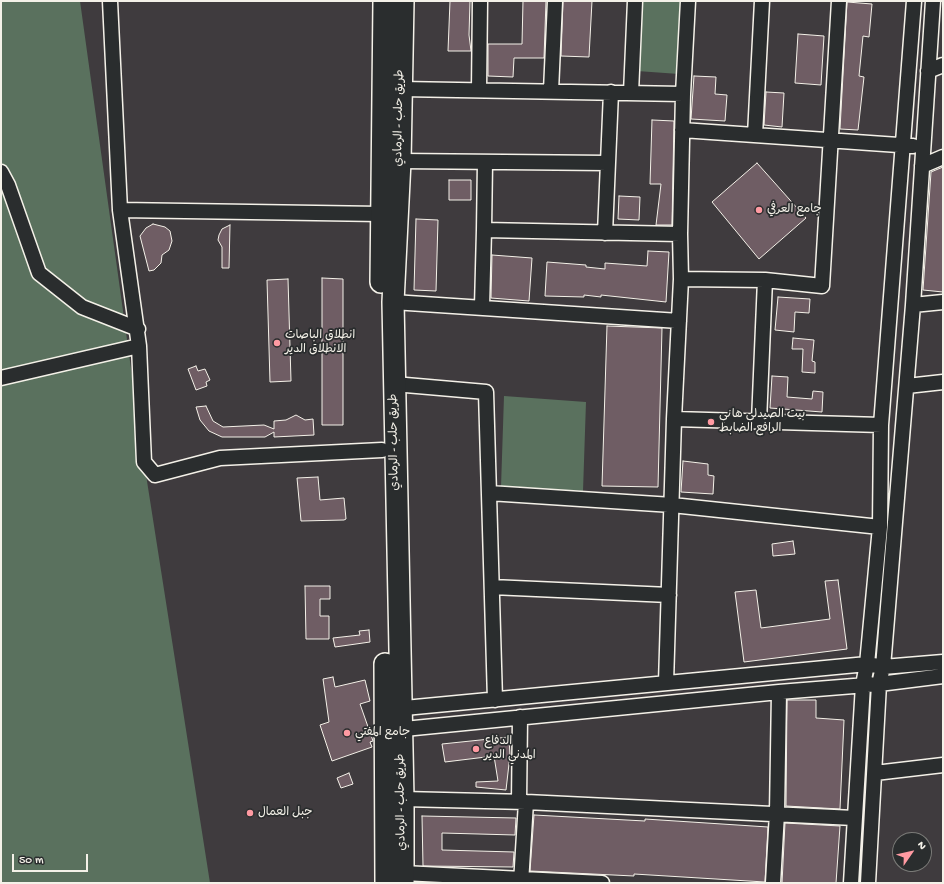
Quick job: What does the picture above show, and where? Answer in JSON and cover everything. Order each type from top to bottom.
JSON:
[{"type":"highway","name":"طريق حلب - الرمادي","points":[[384,1],[381,214],[382,450],[394,730],[397,880]]},
{"type":"highway","name":"طريق حلب - الرمادي","points":[[393,709],[393,302],[400,161],[403,1]]},
{"type":"highway","name":"طريق حلب - الرمادي","points":[[394,730],[403,799],[397,880]]},
{"type":"street","points":[[110,1],[120,210],[140,346],[144,462],[155,475],[220,458],[382,450]]},
{"type":"street","points":[[479,90],[480,1]]},
{"type":"street","points":[[551,91],[555,1]]},
{"type":"street","points":[[631,93],[635,1]]},
{"type":"street","points":[[666,683],[674,418],[681,279],[680,234],[683,94],[688,1]]},
{"type":"street","points":[[755,135],[762,1]]},
{"type":"street","points":[[681,279],[765,280],[822,286],[832,141],[839,1]]},
{"type":"street","points":[[851,883],[863,685],[880,526],[881,424],[904,146],[914,1]]},
{"type":"street","points":[[868,883],[879,684],[883,667],[907,386],[928,72],[937,23],[933,1]]},
{"type":"street","points":[[928,72],[943,65]]},
{"type":"street","points":[[401,89],[683,94]]},
{"type":"street","points":[[605,233],[611,92]]},
{"type":"street","points":[[682,130],[923,147]]},
{"type":"street","points":[[922,166],[943,157]]},
{"type":"street","points":[[400,161],[608,163]]},
{"type":"street","points":[[482,307],[486,162]]},
{"type":"street","points":[[1,172],[8,184],[39,273],[82,307],[138,329]]},
{"type":"street","points":[[120,210],[381,214]]},
{"type":"street","points":[[484,230],[680,234]]},
{"type":"street","points":[[759,421],[765,280]]},
{"type":"street","points":[[393,302],[679,321]]},
{"type":"street","points":[[913,305],[943,302]]},
{"type":"street","points":[[1,378],[140,346]]},
{"type":"street","points":[[907,386],[943,382]]},
{"type":"street","points":[[394,384],[486,392],[495,700]]},
{"type":"street","points":[[674,418],[881,424]]},
{"type":"street","points":[[489,493],[672,505],[880,526]]},
{"type":"street","points":[[492,587],[669,595]]},
{"type":"street","points":[[393,709],[866,664],[883,667],[943,662]]},
{"type":"street","points":[[394,730],[779,692],[879,684],[943,676]]},
{"type":"street","points":[[773,883],[777,813],[779,692]]},
{"type":"street","points":[[520,717],[523,802],[521,881]]},
{"type":"street","points":[[875,773],[943,765]]},
{"type":"street","points":[[403,799],[523,802],[777,813],[854,818]]},
{"type":"street","points":[[397,880],[602,883]]},
{"type":"green space","points":[[1,1],[80,1],[144,462],[210,883],[1,883]]},
{"type":"green space","points":[[641,1],[684,1],[679,74],[637,71]]},
{"type":"green space","points":[[504,396],[586,402],[583,491],[501,487]]},
{"type":"building","points":[[450,1],[470,1],[469,35],[471,51],[448,51]]},
{"type":"building","points":[[523,1],[546,1],[544,58],[514,58],[513,77],[488,76],[488,44],[522,44]]},
{"type":"building","points":[[563,1],[592,1],[589,57],[561,56]]},
{"type":"building","points":[[847,2],[872,4],[869,37],[863,36],[859,76],[864,77],[858,130],[840,129]]},
{"type":"building","points":[[798,34],[824,36],[821,85],[795,83]]},
{"type":"building","points":[[694,76],[716,77],[715,94],[727,95],[725,121],[691,119]]},
{"type":"building","points":[[766,92],[784,93],[782,127],[764,125]]},
{"type":"building","points":[[652,120],[674,121],[672,225],[656,225],[661,184],[650,184]]},
{"type":"building","name":"جامع العرفي","points":[[757,163],[806,218],[759,259],[712,202]]},
{"type":"building","points":[[943,167],[943,292],[923,290],[931,172]]},
{"type":"building","points":[[449,180],[471,180],[471,200],[449,200]]},
{"type":"building","points":[[619,196],[640,197],[639,220],[618,219]]},
{"type":"building","points":[[416,219],[438,220],[436,291],[414,290]]},
{"type":"building","points":[[153,224],[165,227],[170,231],[172,241],[169,250],[162,255],[161,263],[154,270],[149,271],[140,236],[146,228]]},
{"type":"building","points":[[230,225],[229,268],[222,268],[222,247],[218,240],[222,229]]},
{"type":"building","points":[[648,251],[669,252],[666,302],[601,295],[601,297],[584,295],[584,297],[545,296],[547,262],[586,265],[586,267],[605,269],[605,263],[647,266]]},
{"type":"building","points":[[492,255],[532,258],[529,301],[491,298]]},
{"type":"building","points":[[322,278],[343,279],[343,425],[322,425]]},
{"type":"building","points":[[288,279],[291,381],[270,382],[267,280]]},
{"type":"building","points":[[778,297],[810,299],[809,313],[795,312],[794,332],[775,330]]},
{"type":"building","points":[[607,326],[662,328],[658,487],[602,486]]},
{"type":"building","points":[[793,338],[814,340],[812,361],[815,362],[815,373],[802,372],[803,349],[792,349]]},
{"type":"building","points":[[196,366],[198,371],[205,369],[210,380],[206,382],[207,386],[196,390],[188,369]]},
{"type":"building","points":[[772,376],[788,377],[787,397],[812,399],[813,391],[823,392],[822,412],[770,408]]},
{"type":"building","points":[[206,406],[213,421],[223,427],[264,425],[274,429],[274,421],[286,420],[296,415],[305,420],[313,419],[314,435],[274,437],[274,432],[265,437],[222,437],[209,431],[200,420],[196,407]]},
{"type":"building","points":[[683,461],[708,464],[708,475],[714,476],[713,494],[681,492]]},
{"type":"building","points":[[318,477],[320,500],[344,498],[346,519],[301,521],[297,478]]},
{"type":"building","points":[[793,541],[795,554],[773,556],[772,544]]},
{"type":"building","points":[[838,580],[847,649],[744,662],[735,592],[756,590],[761,628],[830,619],[825,581]]},
{"type":"building","points":[[305,586],[330,586],[330,599],[320,599],[320,616],[329,616],[329,639],[306,639]]},
{"type":"building","points":[[369,630],[370,642],[335,647],[333,638],[360,635],[359,631]]},
{"type":"building","points":[[333,677],[335,687],[365,680],[370,701],[360,704],[373,741],[370,742],[372,747],[332,761],[320,725],[329,722],[323,679]]},
{"type":"building","points":[[787,700],[816,700],[816,718],[844,720],[840,809],[786,806]]},
{"type":"building","points":[[509,737],[510,755],[506,790],[476,787],[476,782],[498,781],[494,756],[445,762],[442,744]]},
{"type":"building","points":[[349,773],[353,784],[341,788],[337,778]]},
{"type":"building","points":[[534,815],[645,821],[645,819],[768,827],[765,882],[634,874],[634,876],[530,871]]},
{"type":"building","points":[[422,816],[516,818],[515,835],[442,833],[442,850],[514,852],[513,867],[423,866]]},
{"type":"building","points":[[785,823],[840,826],[836,883],[782,883]]},
{"type":"place","name":"جامع العرفي","points":[[759,210]]},
{"type":"place","name":"انطلاق الباصات الانطلاق الدير","points":[[277,343]]},
{"type":"place","name":"بيت الصيدلي هاني الرافع الضابط","points":[[711,422]]},
{"type":"place","name":"جامع المفتي","points":[[347,733]]},
{"type":"place","name":"الدفاع المدني الدير","points":[[476,749]]},
{"type":"place","name":"جبل العمال","points":[[250,813]]}]
